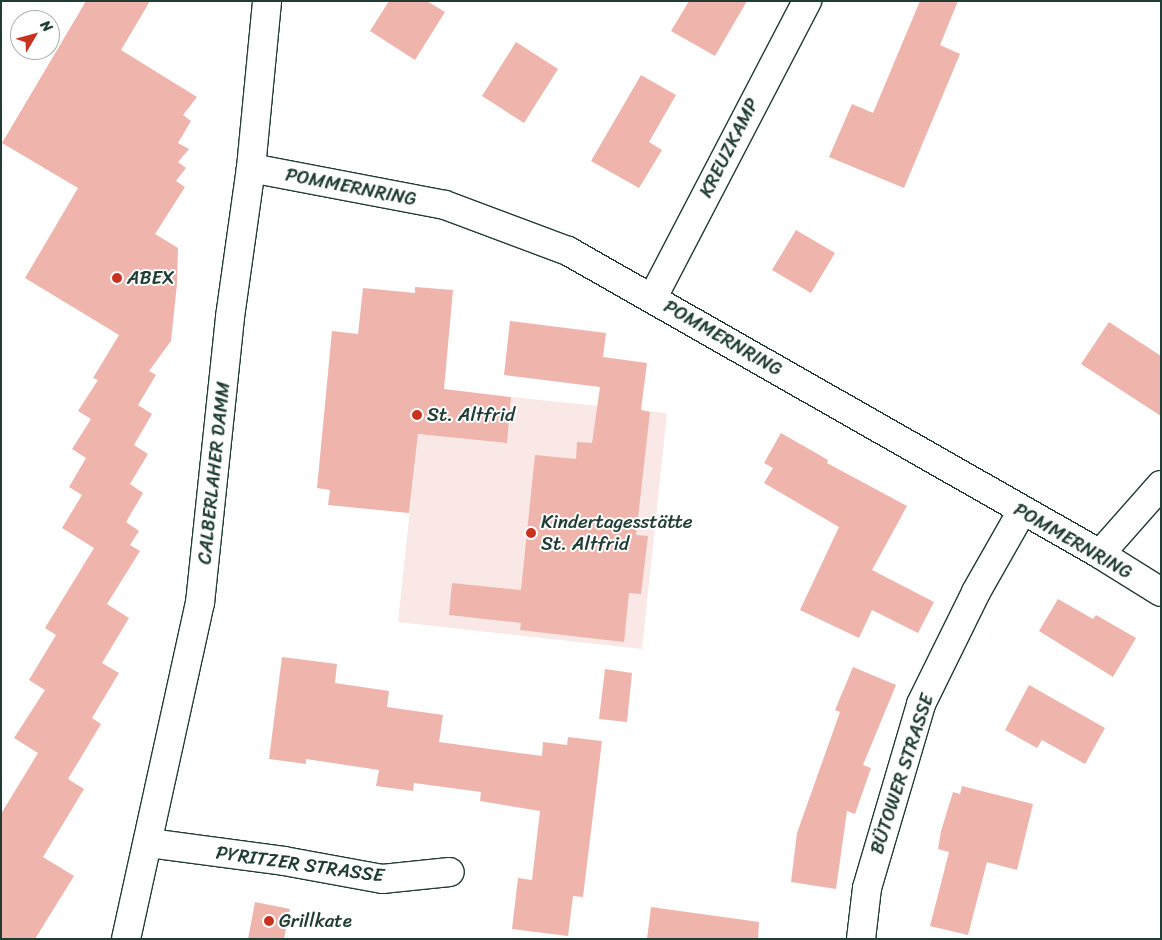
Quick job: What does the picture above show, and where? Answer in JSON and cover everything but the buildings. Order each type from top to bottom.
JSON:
[{"type":"street","name":"CALBERLAHER DAMM","points":[[126,939],[150,843],[200,603],[230,317],[251,168],[267,1]]},
{"type":"street","name":"KREUZKAMP","points":[[653,297],[807,1]]},
{"type":"street","name":"POMMERNRING","points":[[251,168],[446,205],[568,251],[653,297],[1022,511],[1100,554],[1161,592]]},
{"type":"street","points":[[1100,554],[1161,485]]},
{"type":"street","name":"BÜTOWER STRASSE","points":[[861,939],[867,888],[921,704],[976,592],[1022,511]]},
{"type":"street","name":"PYRITZER STRASSE","points":[[150,843],[284,861],[382,878],[450,872]]},
{"type":"shaded area","name":"Kindertagesstätte St. Altfrid","points":[[511,397],[667,413],[642,649],[398,622],[418,434],[506,443]]},
{"type":"place","name":"ABEX","points":[[117,278]]},
{"type":"place","name":"St. Altfrid","points":[[417,415]]},
{"type":"place","name":"Kindertagesstätte St. Altfrid","points":[[531,533]]},
{"type":"place","name":"Grillkate","points":[[269,921]]}]
